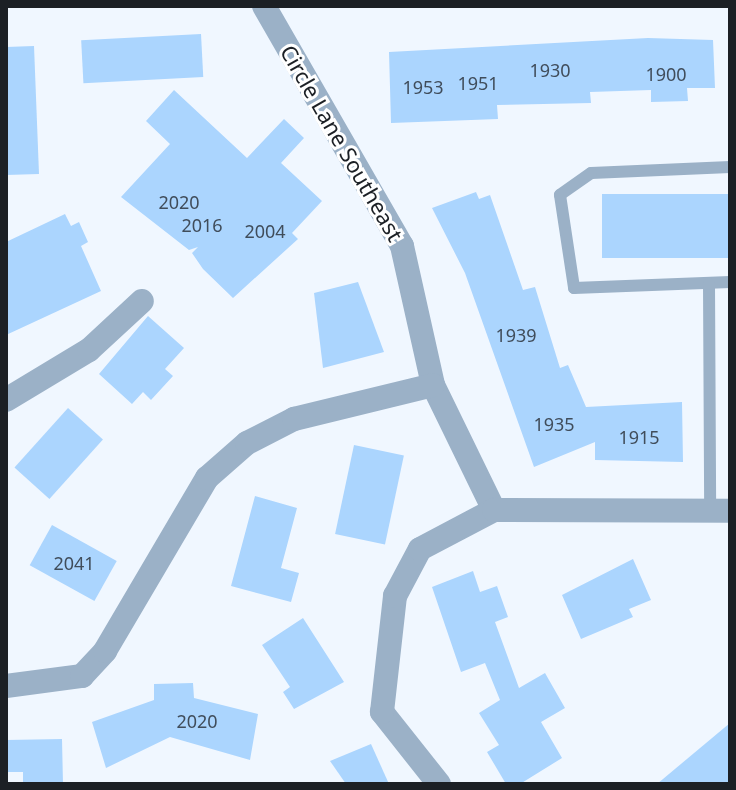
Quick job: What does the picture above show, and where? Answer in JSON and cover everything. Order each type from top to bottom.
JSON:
[{"type":"street","name":"Circle Lane Southeast","points":[[264,6],[402,246],[433,385],[494,510]]},
{"type":"street","points":[[6,400],[89,350],[142,301]]},
{"type":"street","points":[[6,686],[82,676],[105,651],[207,478],[247,443],[294,419],[433,385]]},
{"type":"street","points":[[439,784],[382,712],[395,596],[420,549],[494,510],[720,512]]},
{"type":"lane","points":[[730,167],[591,173],[560,195],[574,288],[730,282]]},
{"type":"lane","points":[[709,284],[720,512]]},
{"type":"building","points":[[201,34],[203,77],[83,83],[81,40]]},
{"type":"building","points":[[648,38],[713,40],[715,88],[687,88],[688,101],[651,102],[651,90],[590,92],[591,103],[497,105],[498,119],[391,123],[389,52]]},
{"type":"building","points":[[34,46],[39,174],[6,175],[6,47]]},
{"type":"building","points":[[174,90],[247,158],[284,119],[304,138],[281,163],[322,201],[292,233],[298,239],[233,298],[203,269],[192,253],[198,247],[189,250],[121,197],[170,144],[146,121]]},
{"type":"building","points":[[476,192],[479,199],[490,195],[523,290],[535,287],[560,368],[568,365],[586,407],[682,402],[683,462],[595,460],[595,442],[534,467],[465,273],[432,208]]},
{"type":"building","points":[[602,194],[730,194],[730,258],[602,258]]},
{"type":"building","points":[[65,214],[71,226],[79,222],[88,242],[81,246],[101,291],[6,335],[6,242]]},
{"type":"building","points":[[358,282],[384,352],[323,368],[314,293]]},
{"type":"building","points":[[148,316],[184,348],[165,369],[173,376],[151,400],[143,392],[132,404],[99,374]]},
{"type":"building","points":[[68,408],[103,439],[49,499],[14,467]]},
{"type":"building","points":[[354,445],[404,456],[385,545],[335,534]]},
{"type":"building","points":[[255,496],[297,508],[281,568],[299,573],[291,602],[231,586]]},
{"type":"building","points":[[52,525],[117,561],[94,601],[30,565]]},
{"type":"building","points":[[633,559],[651,600],[629,609],[633,617],[581,639],[562,595]]},
{"type":"building","points":[[473,571],[480,592],[497,586],[508,617],[495,622],[519,688],[545,673],[565,708],[541,722],[562,758],[520,784],[506,784],[487,752],[499,745],[479,713],[500,700],[485,663],[461,672],[432,587]]},
{"type":"building","points":[[303,618],[344,682],[294,709],[283,692],[290,687],[262,645]]},
{"type":"building","points":[[193,683],[194,698],[258,714],[250,760],[170,737],[106,768],[92,722],[154,700],[154,684]]},
{"type":"building","points":[[730,723],[730,784],[657,784]]},
{"type":"building","points":[[62,739],[63,784],[23,784],[23,772],[6,772],[6,740]]},
{"type":"building","points":[[371,744],[389,784],[346,784],[330,761]]}]
